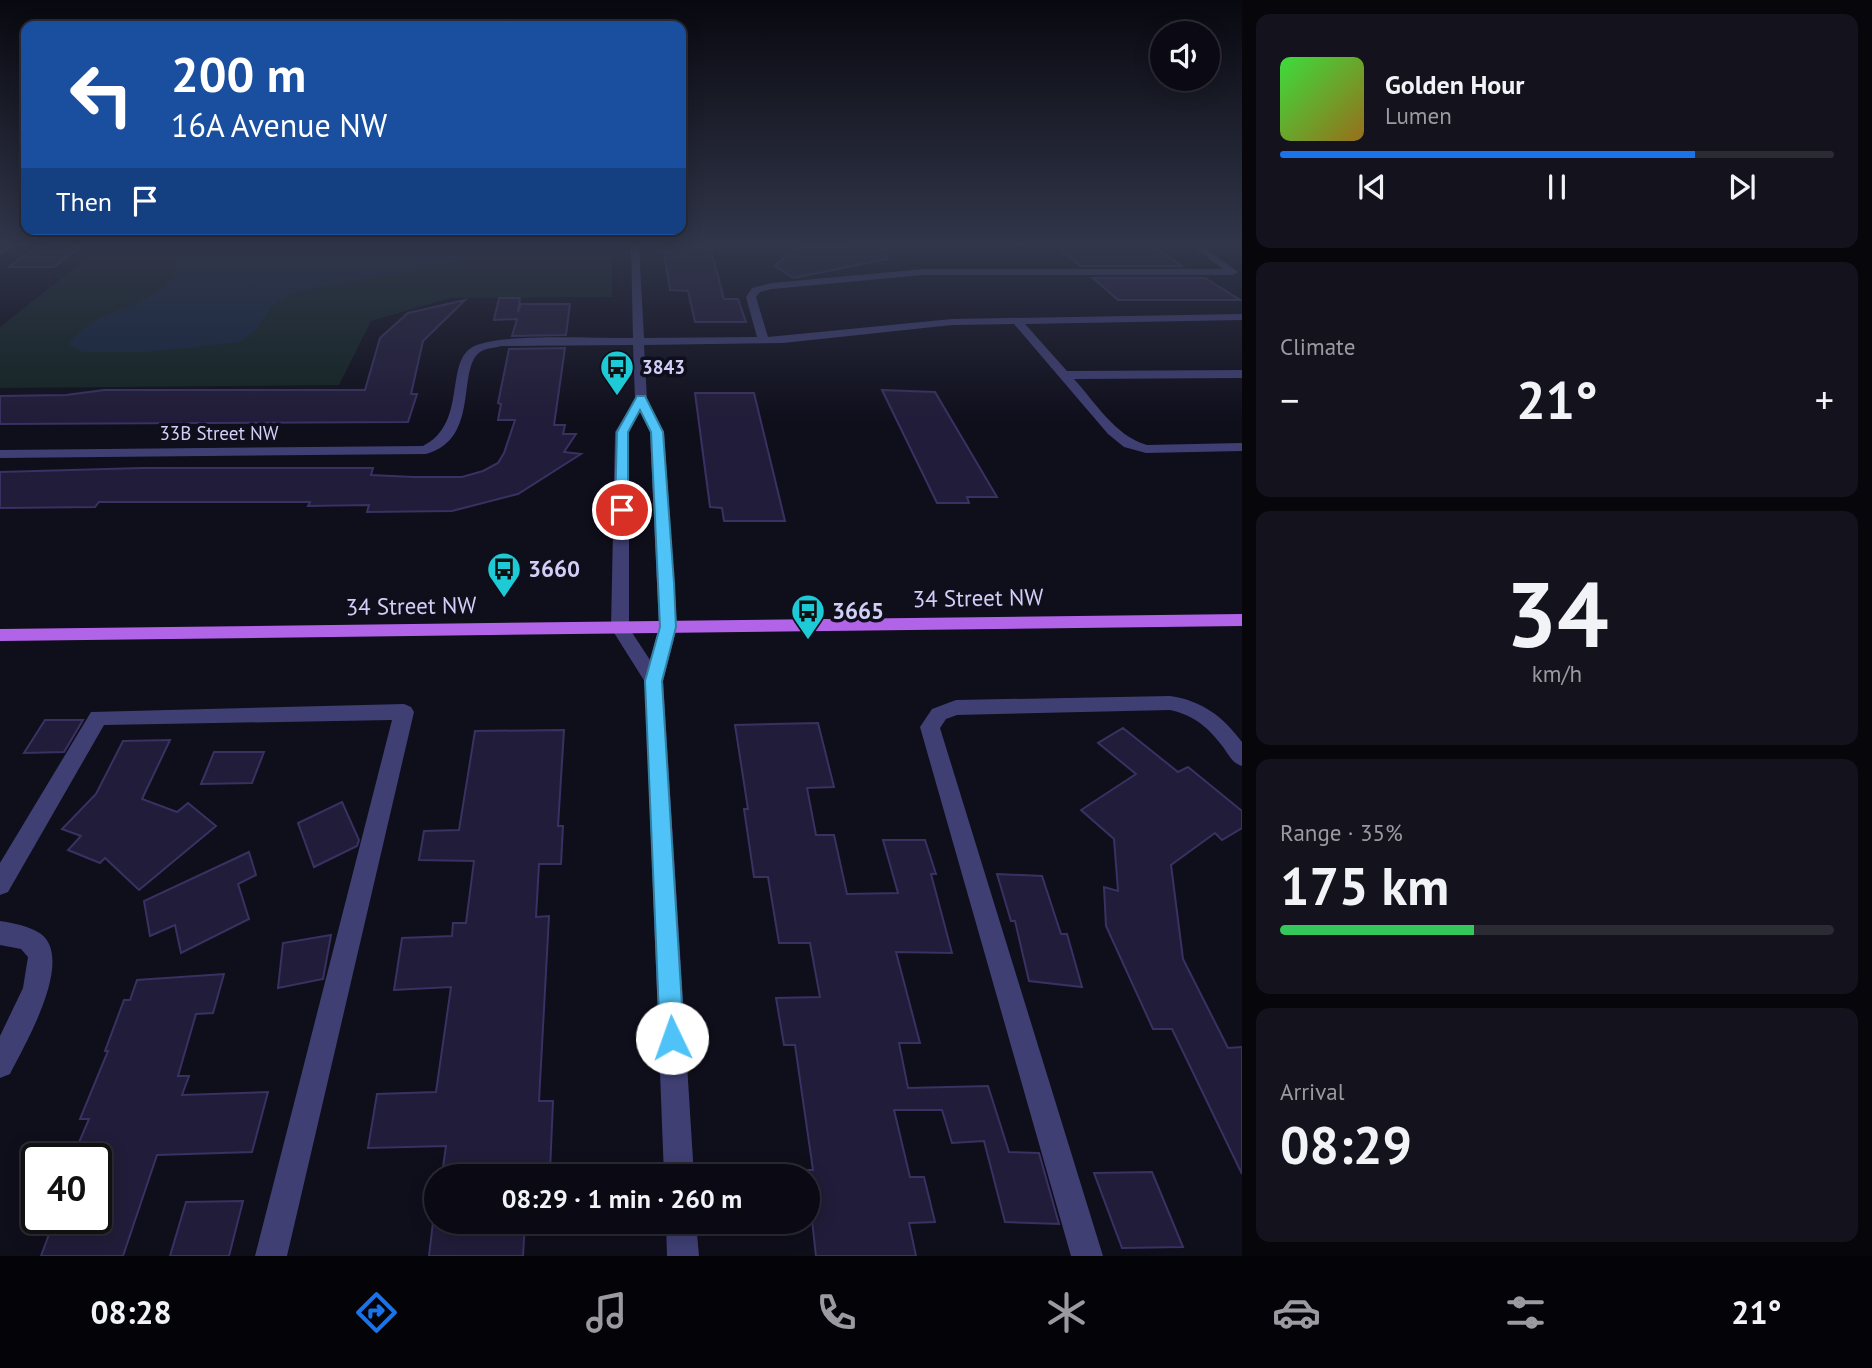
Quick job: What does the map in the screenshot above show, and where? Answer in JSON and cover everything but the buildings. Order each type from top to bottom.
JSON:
[{"type":"main road","name":"34 Street NW","points":[[0,635],[1242,620]]},
{"type":"street","points":[[637,305],[641,399],[657,432],[668,627],[654,681],[677,1164]]},
{"type":"street","points":[[753,305],[764,341]]},
{"type":"street","points":[[639,342],[764,341],[829,337],[928,324],[1242,317]]},
{"type":"street","points":[[1017,321],[1113,432],[1129,444],[1146,449],[1242,447]]},
{"type":"street","name":"33B Street NW","points":[[0,454],[412,451],[438,446],[450,433],[469,358],[478,348],[501,343],[639,342]]},
{"type":"street","points":[[1065,375],[1242,374]]},
{"type":"street","points":[[641,399],[622,432],[620,628],[654,681]]},
{"type":"street","points":[[1087,1256],[930,727],[939,714],[957,708],[1170,703],[1191,707],[1211,718],[1242,758]]},
{"type":"street","points":[[0,884],[98,717],[404,712],[271,1256]]},
{"type":"street","points":[[0,933],[28,940],[36,946],[41,959],[37,981],[0,1064]]},
{"type":"street","points":[[681,1234],[682,1256]]},
{"type":"green space","points":[[28,305],[427,305],[371,321],[339,385],[0,388],[0,327]]},
{"type":"water","points":[[132,305],[274,305],[256,330],[240,342],[148,352],[83,352],[69,345],[79,333],[103,317]]},
{"type":"place","name":"3843","points":[[617,397]]},
{"type":"place","name":"3660","points":[[504,599]]},
{"type":"place","name":"3665","points":[[808,641]]},
{"type":"route","points":[[622,510],[622,432],[641,399],[657,432],[666,583],[668,627],[657,661],[654,681],[672,1038]]}]
